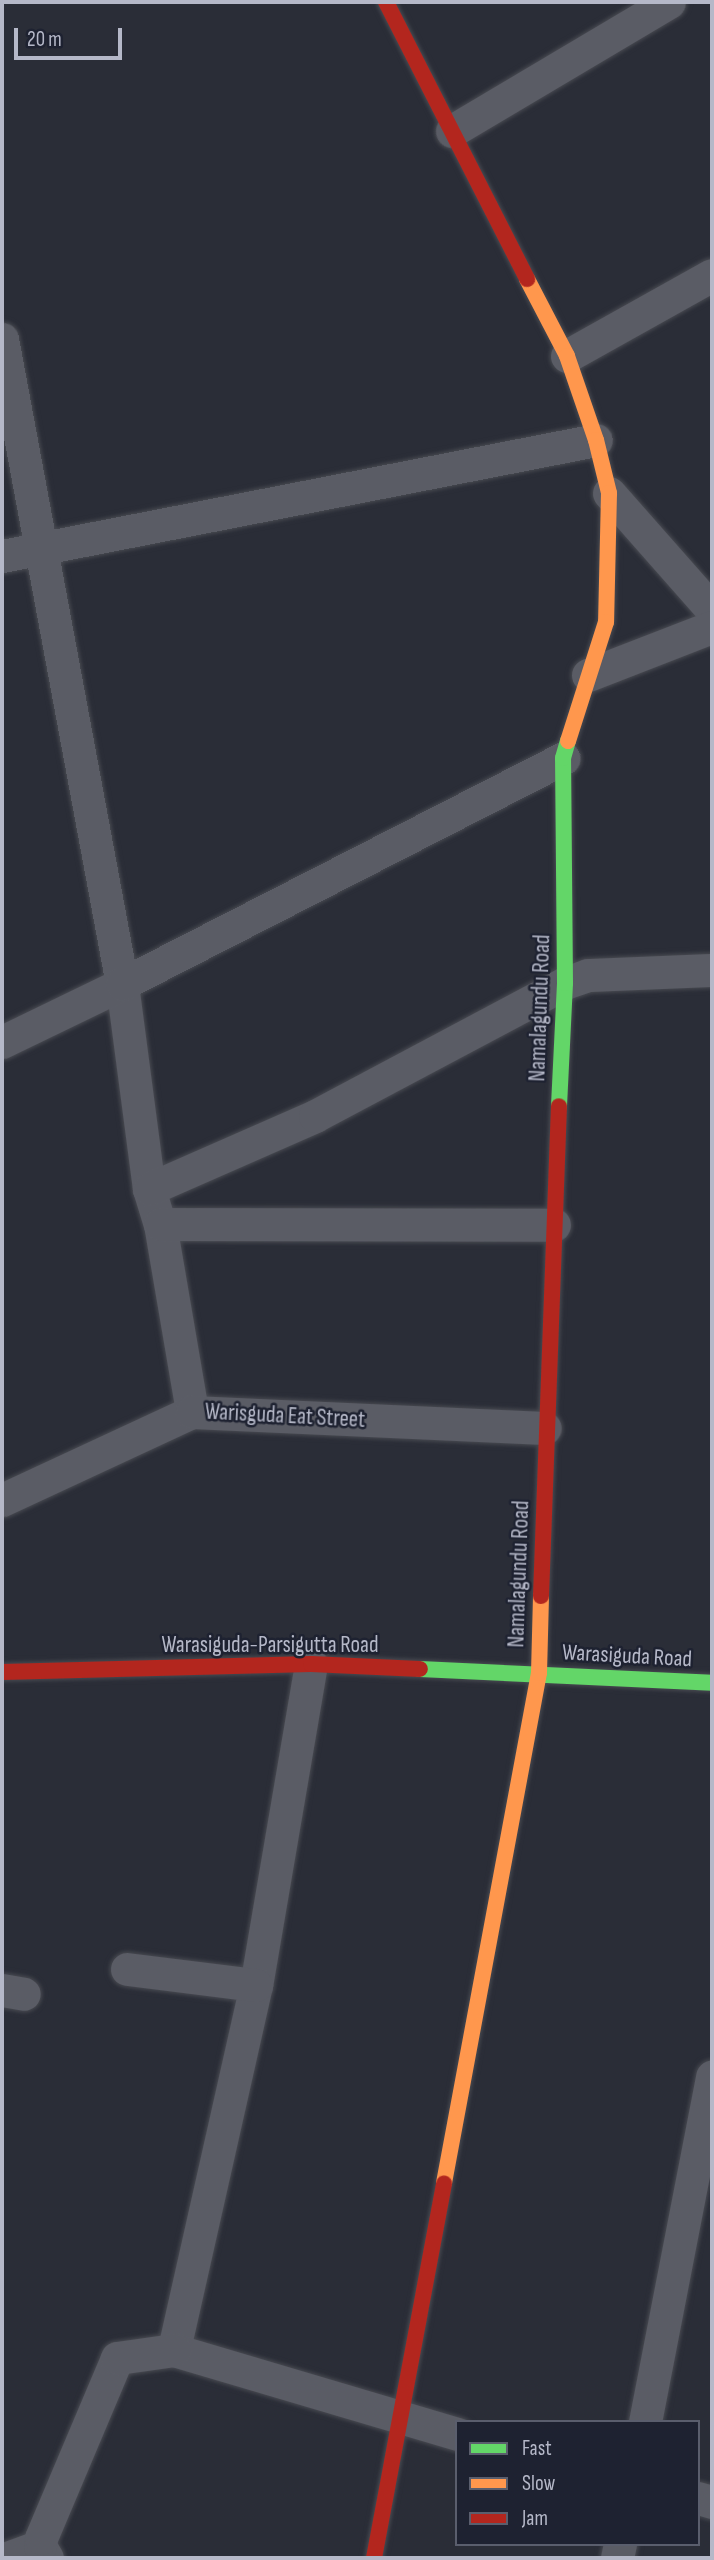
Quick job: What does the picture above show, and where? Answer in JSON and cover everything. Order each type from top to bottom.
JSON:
[{"type":"street","name":"Namalagundu Road","points":[[374,2558],[402,2420],[539,1673],[545,1428],[565,982],[563,758],[606,622],[609,493],[596,440],[567,356],[386,2]]},
{"type":"street","points":[[452,131],[669,2]]},
{"type":"street","points":[[567,356],[712,275]]},
{"type":"street","points":[[2,339],[121,984],[149,1189],[160,1224],[192,1412]]},
{"type":"street","points":[[2,556],[596,440]]},
{"type":"street","points":[[609,493],[712,610]]},
{"type":"street","points":[[588,675],[712,627]]},
{"type":"street","points":[[2,1042],[563,758]]},
{"type":"street","points":[[149,1189],[315,1116],[565,982],[588,975],[712,970]]},
{"type":"street","points":[[160,1224],[554,1224]]},
{"type":"street","name":"Warisguda Eat Street","points":[[2,1500],[192,1412],[545,1428]]},
{"type":"street","points":[[174,2350],[256,1985],[311,1664]]},
{"type":"street","name":"Warasiguda-Parsigutta Road","points":[[2,1672],[311,1664],[539,1673]]},
{"type":"street","name":"Warasiguda Road","points":[[539,1673],[712,1683]]},
{"type":"street","points":[[127,1969],[256,1985]]},
{"type":"street","points":[[645,2420],[712,2076]]},
{"type":"street","points":[[7,2558],[44,2552],[117,2358],[174,2350],[402,2420],[455,2433]]},
{"type":"traffic: fast","points":[[559,1106],[565,983],[563,758],[568,741]]},
{"type":"traffic: fast","points":[[420,1669],[712,1683]]},
{"type":"traffic: slow","points":[[527,279],[567,356],[596,440],[609,493],[606,622],[568,741]]},
{"type":"traffic: slow","points":[[444,2183],[539,1673],[541,1596]]},
{"type":"traffic: jam","points":[[386,2],[527,279]]},
{"type":"traffic: jam","points":[[541,1596],[559,1106]]},
{"type":"traffic: jam","points":[[2,1672],[311,1664],[420,1669]]},
{"type":"traffic: jam","points":[[374,2558],[444,2183]]}]
